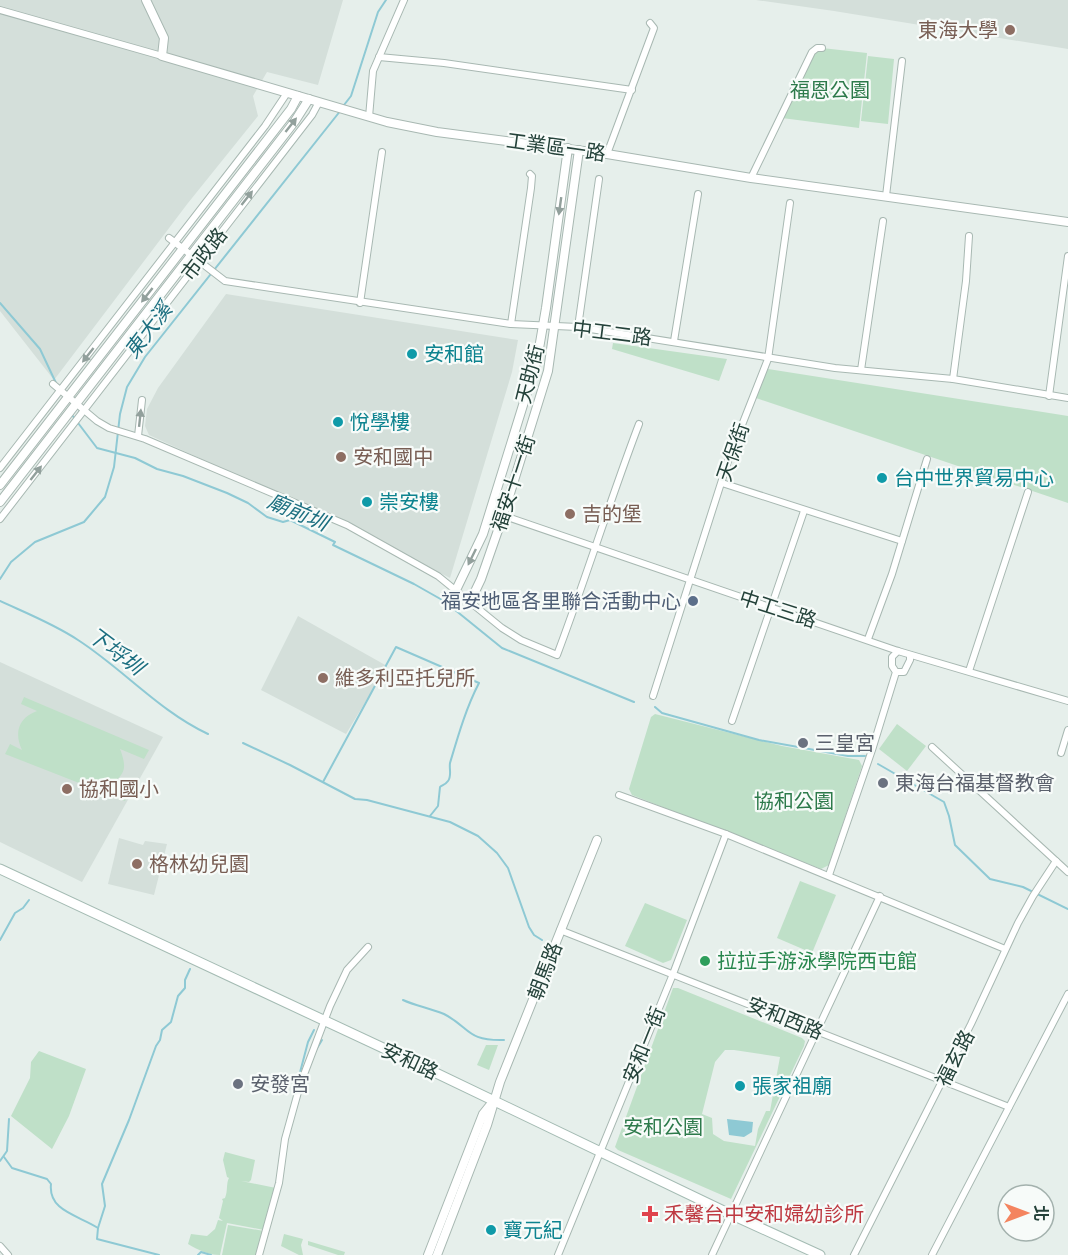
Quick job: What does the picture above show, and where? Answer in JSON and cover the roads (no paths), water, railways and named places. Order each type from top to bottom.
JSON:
[{"type":"main road","name":"安和路","points":[[0,869],[820,1255]]},
{"type":"street","points":[[146,0],[164,38],[162,56]]},
{"type":"street","points":[[365,116],[373,71],[404,0]]},
{"type":"street","points":[[0,10],[319,102]]},
{"type":"street","points":[[607,154],[654,28],[650,23]]},
{"type":"street","points":[[752,178],[812,52],[817,48],[822,48]]},
{"type":"street","points":[[379,57],[444,63],[632,90]]},
{"type":"street","points":[[885,196],[902,61]]},
{"type":"street","name":"市政路","points":[[0,468],[172,240],[270,120],[287,93]]},
{"type":"street","name":"市政路","points":[[0,485],[291,109],[298,96]]},
{"type":"street","name":"市政路","points":[[0,502],[309,99]]},
{"type":"street","name":"市政路","points":[[0,519],[312,116],[319,102]]},
{"type":"street","name":"工業區一路","points":[[319,102],[387,122],[437,132],[568,148],[752,178],[1068,222]]},
{"type":"street","name":"天助街","points":[[456,590],[483,534],[537,360],[568,148]]},
{"type":"street","name":"天助街","points":[[555,326],[579,150]]},
{"type":"street","points":[[360,303],[382,152]]},
{"type":"street","points":[[511,324],[531,188],[532,176],[530,174]]},
{"type":"street","points":[[578,327],[599,179]]},
{"type":"street","points":[[674,341],[698,194]]},
{"type":"street","name":"天保街","points":[[653,696],[729,458],[768,359],[790,203]]},
{"type":"street","points":[[861,370],[883,221]]},
{"type":"street","points":[[953,379],[966,281],[969,236]]},
{"type":"street","name":"中工二路","points":[[172,240],[225,281],[511,324],[578,327],[674,341],[768,359],[834,368],[953,379],[1068,398]]},
{"type":"street","points":[[1048,396],[1068,256]]},
{"type":"street","name":"福安十一街","points":[[470,602],[481,579],[503,516],[548,371],[555,326]]},
{"type":"street","points":[[53,384],[96,421],[109,428],[131,433],[347,525],[438,576],[502,628],[520,639],[557,655],[639,424]]},
{"type":"street","points":[[138,436],[142,400]]},
{"type":"street","points":[[868,639],[902,542],[927,459]]},
{"type":"street","points":[[722,483],[902,542]]},
{"type":"street","points":[[969,671],[1028,492]]},
{"type":"street","name":"中工三路","points":[[490,511],[910,655],[1068,700]]},
{"type":"street","points":[[732,721],[804,511]]},
{"type":"street","points":[[896,672],[892,666],[892,657],[898,651]]},
{"type":"street","points":[[896,672],[904,672],[910,655]]},
{"type":"street","points":[[829,875],[896,672]]},
{"type":"street","points":[[1061,753],[1068,730]]},
{"type":"street","points":[[932,747],[1068,872]]},
{"type":"street","points":[[619,795],[829,875],[1005,949]]},
{"type":"street","name":"安和一街","points":[[558,1255],[673,974],[726,834]]},
{"type":"street","name":"朝馬路","points":[[437,1255],[487,1125],[493,1102],[597,840]]},
{"type":"street","name":"福玄路","points":[[854,1255],[944,1080],[1005,949],[1033,896],[1056,861]]},
{"type":"street","points":[[712,1255],[880,896]]},
{"type":"street","name":"安和西路","points":[[560,930],[1009,1107]]},
{"type":"street","points":[[259,1255],[279,1183],[285,1139],[324,1021],[347,970],[368,947]]},
{"type":"street","points":[[932,1255],[1068,994]]},
{"type":"street","name":"朝馬路","points":[[428,1255],[483,1114],[493,1102]]},
{"type":"street","points":[[0,1246],[8,1255]]},
{"type":"water","points":[[727,1119],[753,1122],[752,1132],[744,1137],[729,1135]]},
{"type":"waterway","points":[[344,105],[351,96],[378,12],[386,0]]},
{"type":"waterway","name":"東大溪","points":[[0,579],[11,562],[35,542],[84,522],[105,497],[114,467],[120,414],[127,387],[145,357],[341,110]]},
{"type":"waterway","name":"廟前圳","points":[[0,303],[40,349],[56,383]]},
{"type":"waterway","name":"廟前圳","points":[[72,415],[97,448],[135,458],[157,469],[183,476],[227,493],[248,503],[267,517],[283,522],[290,520],[335,542],[333,545],[444,601],[502,648],[634,702]]},
{"type":"waterway","name":"下埒圳","points":[[0,601],[69,634],[173,714],[208,734]]},
{"type":"waterway","points":[[323,782],[396,647],[479,683],[456,743],[450,763],[449,779],[440,787],[438,806],[430,816]]},
{"type":"waterway","points":[[655,707],[662,713],[759,740],[848,756],[865,756]]},
{"type":"waterway","points":[[243,743],[355,799],[367,800],[450,822],[478,836],[497,853],[508,868],[529,927],[534,935],[542,940]]},
{"type":"waterway","points":[[878,764],[944,802],[955,845],[990,879],[1023,887],[1068,909]]},
{"type":"waterway","points":[[0,940],[15,913],[29,900]]},
{"type":"waterway","points":[[98,1228],[105,1206],[102,1184],[129,1120],[162,1030],[171,1022],[178,996],[185,988],[185,980],[190,969]]},
{"type":"waterway","points":[[403,1000],[444,1014],[475,1036],[504,1040]]},
{"type":"waterway","points":[[298,1080],[308,1042],[314,1030]]},
{"type":"waterway","points":[[316,1050],[322,1040]]},
{"type":"waterway","points":[[303,1087],[306,1078]]},
{"type":"waterway","points":[[0,1161],[7,1151],[9,1119]]},
{"type":"waterway","points":[[4,1157],[12,1168],[47,1179],[51,1184],[54,1200],[66,1211],[98,1228],[97,1239],[159,1255]]},
{"type":"waterway","points":[[198,1255],[201,1252],[211,1255]]},
{"type":"place","name":"東海大學","points":[[1010,30]]},
{"type":"place","name":"安和館","points":[[412,354]]},
{"type":"place","name":"悅學樓","points":[[338,422]]},
{"type":"place","name":"安和國中","points":[[341,457]]},
{"type":"place","name":"台中世界貿易中心","points":[[882,478]]},
{"type":"place","name":"崇安樓","points":[[367,502]]},
{"type":"place","name":"吉的堡","points":[[570,514]]},
{"type":"place","name":"福安地區各里聯合活動中心","points":[[693,601]]},
{"type":"place","name":"維多利亞托兒所","points":[[323,678]]},
{"type":"place","name":"三皇宮","points":[[803,743]]},
{"type":"place","name":"東海台福基督教會","points":[[883,783]]},
{"type":"place","name":"協和國小","points":[[67,789]]},
{"type":"place","name":"格林幼兒園","points":[[137,864]]},
{"type":"place","name":"拉拉手游泳學院西屯館","points":[[705,961]]},
{"type":"place","name":"安發宮","points":[[238,1084]]},
{"type":"place","name":"張家祖廟","points":[[740,1086]]},
{"type":"place","name":"禾馨台中安和婦幼診所","points":[[650,1214]]},
{"type":"place","name":"寶元紀","points":[[491,1230]]},
{"type":"park label","name":"福恩公園","points":[[830,90]]},
{"type":"park label","name":"協和公園","points":[[794,801]]},
{"type":"park label","name":"安和公園","points":[[663,1127]]}]
